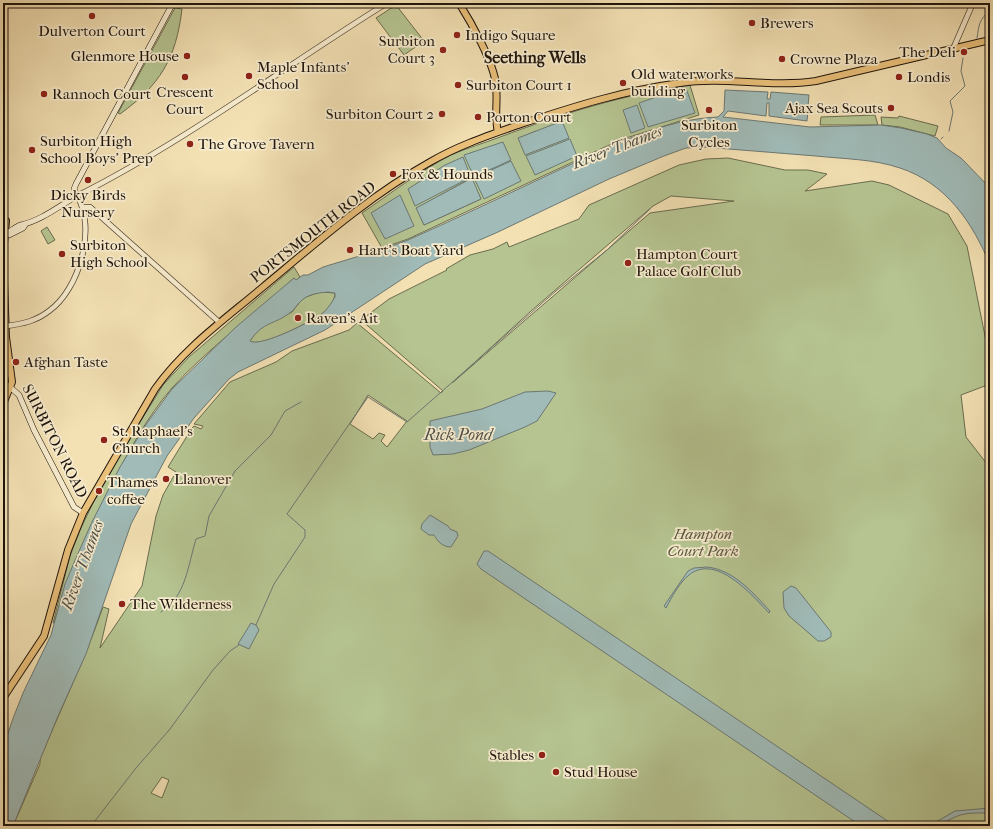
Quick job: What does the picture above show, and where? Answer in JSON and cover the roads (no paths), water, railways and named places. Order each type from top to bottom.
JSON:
[{"type":"main road","points":[[5,235],[77,196],[74,189],[76,184],[173,3]]},
{"type":"main road","points":[[459,3],[473,27],[494,76],[496,85],[498,132]]},
{"type":"main road","name":"PORTSMOUTH ROAD","points":[[3,698],[44,636],[68,550],[83,513],[155,389],[166,374],[219,322],[328,232],[429,162],[457,148],[498,132],[604,99],[666,85],[701,81],[799,84],[863,71],[990,40]]},
{"type":"main road","points":[[3,214],[6,221],[5,235]]},
{"type":"main road","name":"SURBITON ROAD","points":[[4,256],[6,255],[5,235]]},
{"type":"main road","name":"SURBITON ROAD","points":[[5,235],[3,246],[6,326],[7,349],[12,382],[11,388],[19,395],[34,430],[74,507],[83,513]]},
{"type":"main road","points":[[3,404],[11,388]]},
{"type":"street","points":[[6,326],[26,323],[37,319],[55,306],[69,288],[81,260],[85,242],[85,221],[82,207],[77,196],[117,176],[190,132],[387,3]]},
{"type":"street","points":[[953,49],[973,3]]},
{"type":"street","points":[[82,207],[90,207],[219,322]]},
{"type":"water","points":[[682,88],[686,88],[695,113],[648,127],[639,103]]},
{"type":"water","name":"River Thames","points":[[725,90],[768,92],[767,99],[770,99],[771,92],[809,95],[808,106],[802,105],[802,109],[808,111],[807,121],[769,116],[769,103],[767,103],[766,116],[728,111],[723,117],[810,127],[881,125],[927,134],[937,138],[946,148],[961,158],[990,188],[990,265],[975,234],[956,206],[931,184],[900,168],[869,161],[704,147],[686,148],[609,179],[498,232],[425,264],[325,330],[238,372],[229,379],[194,418],[167,456],[131,524],[86,654],[58,716],[13,826],[3,826],[3,749],[12,721],[23,693],[51,635],[65,584],[92,522],[120,467],[147,423],[172,389],[236,327],[294,278],[296,280],[303,275],[308,275],[323,267],[408,240],[618,143],[677,123],[718,117],[724,111]],"holes":[[[328,292],[335,293],[335,297],[330,305],[319,316],[265,341],[250,341],[264,326],[285,316],[302,300],[312,294]]]},
{"type":"water","points":[[637,105],[645,128],[631,133],[623,110]]},
{"type":"water","points":[[562,121],[569,138],[525,155],[518,138]]},
{"type":"water","points":[[570,139],[577,156],[535,175],[526,156]]},
{"type":"water","points":[[503,142],[511,160],[474,177],[464,155]]},
{"type":"water","points":[[463,157],[471,177],[415,206],[408,189],[445,165]]},
{"type":"water","points":[[511,161],[521,181],[484,199],[474,178]]},
{"type":"water","points":[[472,178],[481,199],[424,225],[416,208]]},
{"type":"water","points":[[400,195],[414,226],[385,239],[371,213]]},
{"type":"water","name":"Rick Pond","points":[[548,391],[556,393],[537,421],[469,450],[453,454],[433,455],[430,447],[430,421],[482,409],[525,392]]},
{"type":"water","points":[[430,515],[457,532],[458,536],[451,547],[443,545],[434,535],[429,535],[421,529],[422,524]]},
{"type":"water","points":[[484,551],[488,551],[895,826],[861,826],[481,569],[477,564]]},
{"type":"water","points":[[707,567],[726,572],[734,577],[770,611],[769,613],[753,596],[733,579],[710,569],[699,570],[685,578],[666,608],[664,606],[688,571],[694,568]]},
{"type":"water","points":[[791,586],[796,588],[831,632],[831,637],[824,641],[818,641],[789,616],[784,608],[783,592]]},
{"type":"water","points":[[251,623],[256,625],[259,630],[249,649],[238,644]]},
{"type":"water","points":[[990,808],[990,813],[964,814],[940,824],[929,826],[955,811]]},
{"type":"waterway","points":[[977,38],[980,23],[990,11]]},
{"type":"waterway","points":[[949,131],[953,112],[950,101],[965,86],[961,71],[963,58]]},
{"type":"waterway","points":[[256,625],[274,584],[305,537],[305,530],[287,514],[368,397],[407,422],[556,291],[607,250],[650,209]]},
{"type":"waterway","points":[[161,612],[176,598],[181,589],[185,580],[196,539],[205,536],[209,516],[235,471],[271,435],[285,411],[301,402]]},
{"type":"waterway","points":[[91,826],[136,768],[170,729],[213,670],[230,651],[239,645]]},
{"type":"place","name":"Dulverton Court","points":[[92,16]]},
{"type":"place","name":"Brewers","points":[[752,23]]},
{"type":"place","name":"Indigo Square","points":[[457,35]]},
{"type":"place","name":"Surbiton Court 3","points":[[443,50]]},
{"type":"place","name":"The Deli","points":[[964,52]]},
{"type":"place","name":"Glenmore House","points":[[187,56]]},
{"type":"place","name":"Crowne Plaza","points":[[782,59]]},
{"type":"place","name":"Maple Infants' School","points":[[249,76]]},
{"type":"place","name":"Crescent Court","points":[[185,77]]},
{"type":"place","name":"Londis","points":[[899,77]]},
{"type":"place","name":"Old waterworks building","points":[[623,83]]},
{"type":"place","name":"Surbiton Court 1","points":[[458,85]]},
{"type":"place","name":"Rannoch Court","points":[[44,94]]},
{"type":"place","name":"Ajax Sea Scouts","points":[[891,108]]},
{"type":"place","name":"Surbiton Cycles","points":[[709,110]]},
{"type":"place","name":"Surbiton Court 2","points":[[442,114]]},
{"type":"place","name":"Porton Court","points":[[478,117]]},
{"type":"place","name":"The Grove Tavern","points":[[190,144]]},
{"type":"place","name":"Surbiton High School Boys' Prep","points":[[32,150]]},
{"type":"place","name":"Fox & Hounds","points":[[393,174]]},
{"type":"place","name":"Dicky Birds Nursery","points":[[88,180]]},
{"type":"place","name":"Hart's Boat Yard","points":[[350,250]]},
{"type":"place","name":"Surbiton High School","points":[[62,254]]},
{"type":"place","name":"Hampton Court Palace Golf Club","points":[[628,263]]},
{"type":"place","name":"Raven's Ait","points":[[298,318]]},
{"type":"place","name":"Afghan Taste","points":[[16,362]]},
{"type":"place","name":"St. Raphael's Church","points":[[104,440]]},
{"type":"place","name":"Llanover","points":[[166,479]]},
{"type":"place","name":"Thames coffee","points":[[99,491]]},
{"type":"place","name":"The Wilderness","points":[[122,604]]},
{"type":"place","name":"Stables","points":[[542,755]]},
{"type":"place","name":"Stud House","points":[[556,772]]},
{"type":"district","name":"Seething Wells","points":[[535,57]]},
{"type":"park label","name":"Hampton Court Park","points":[[703,542]]}]
